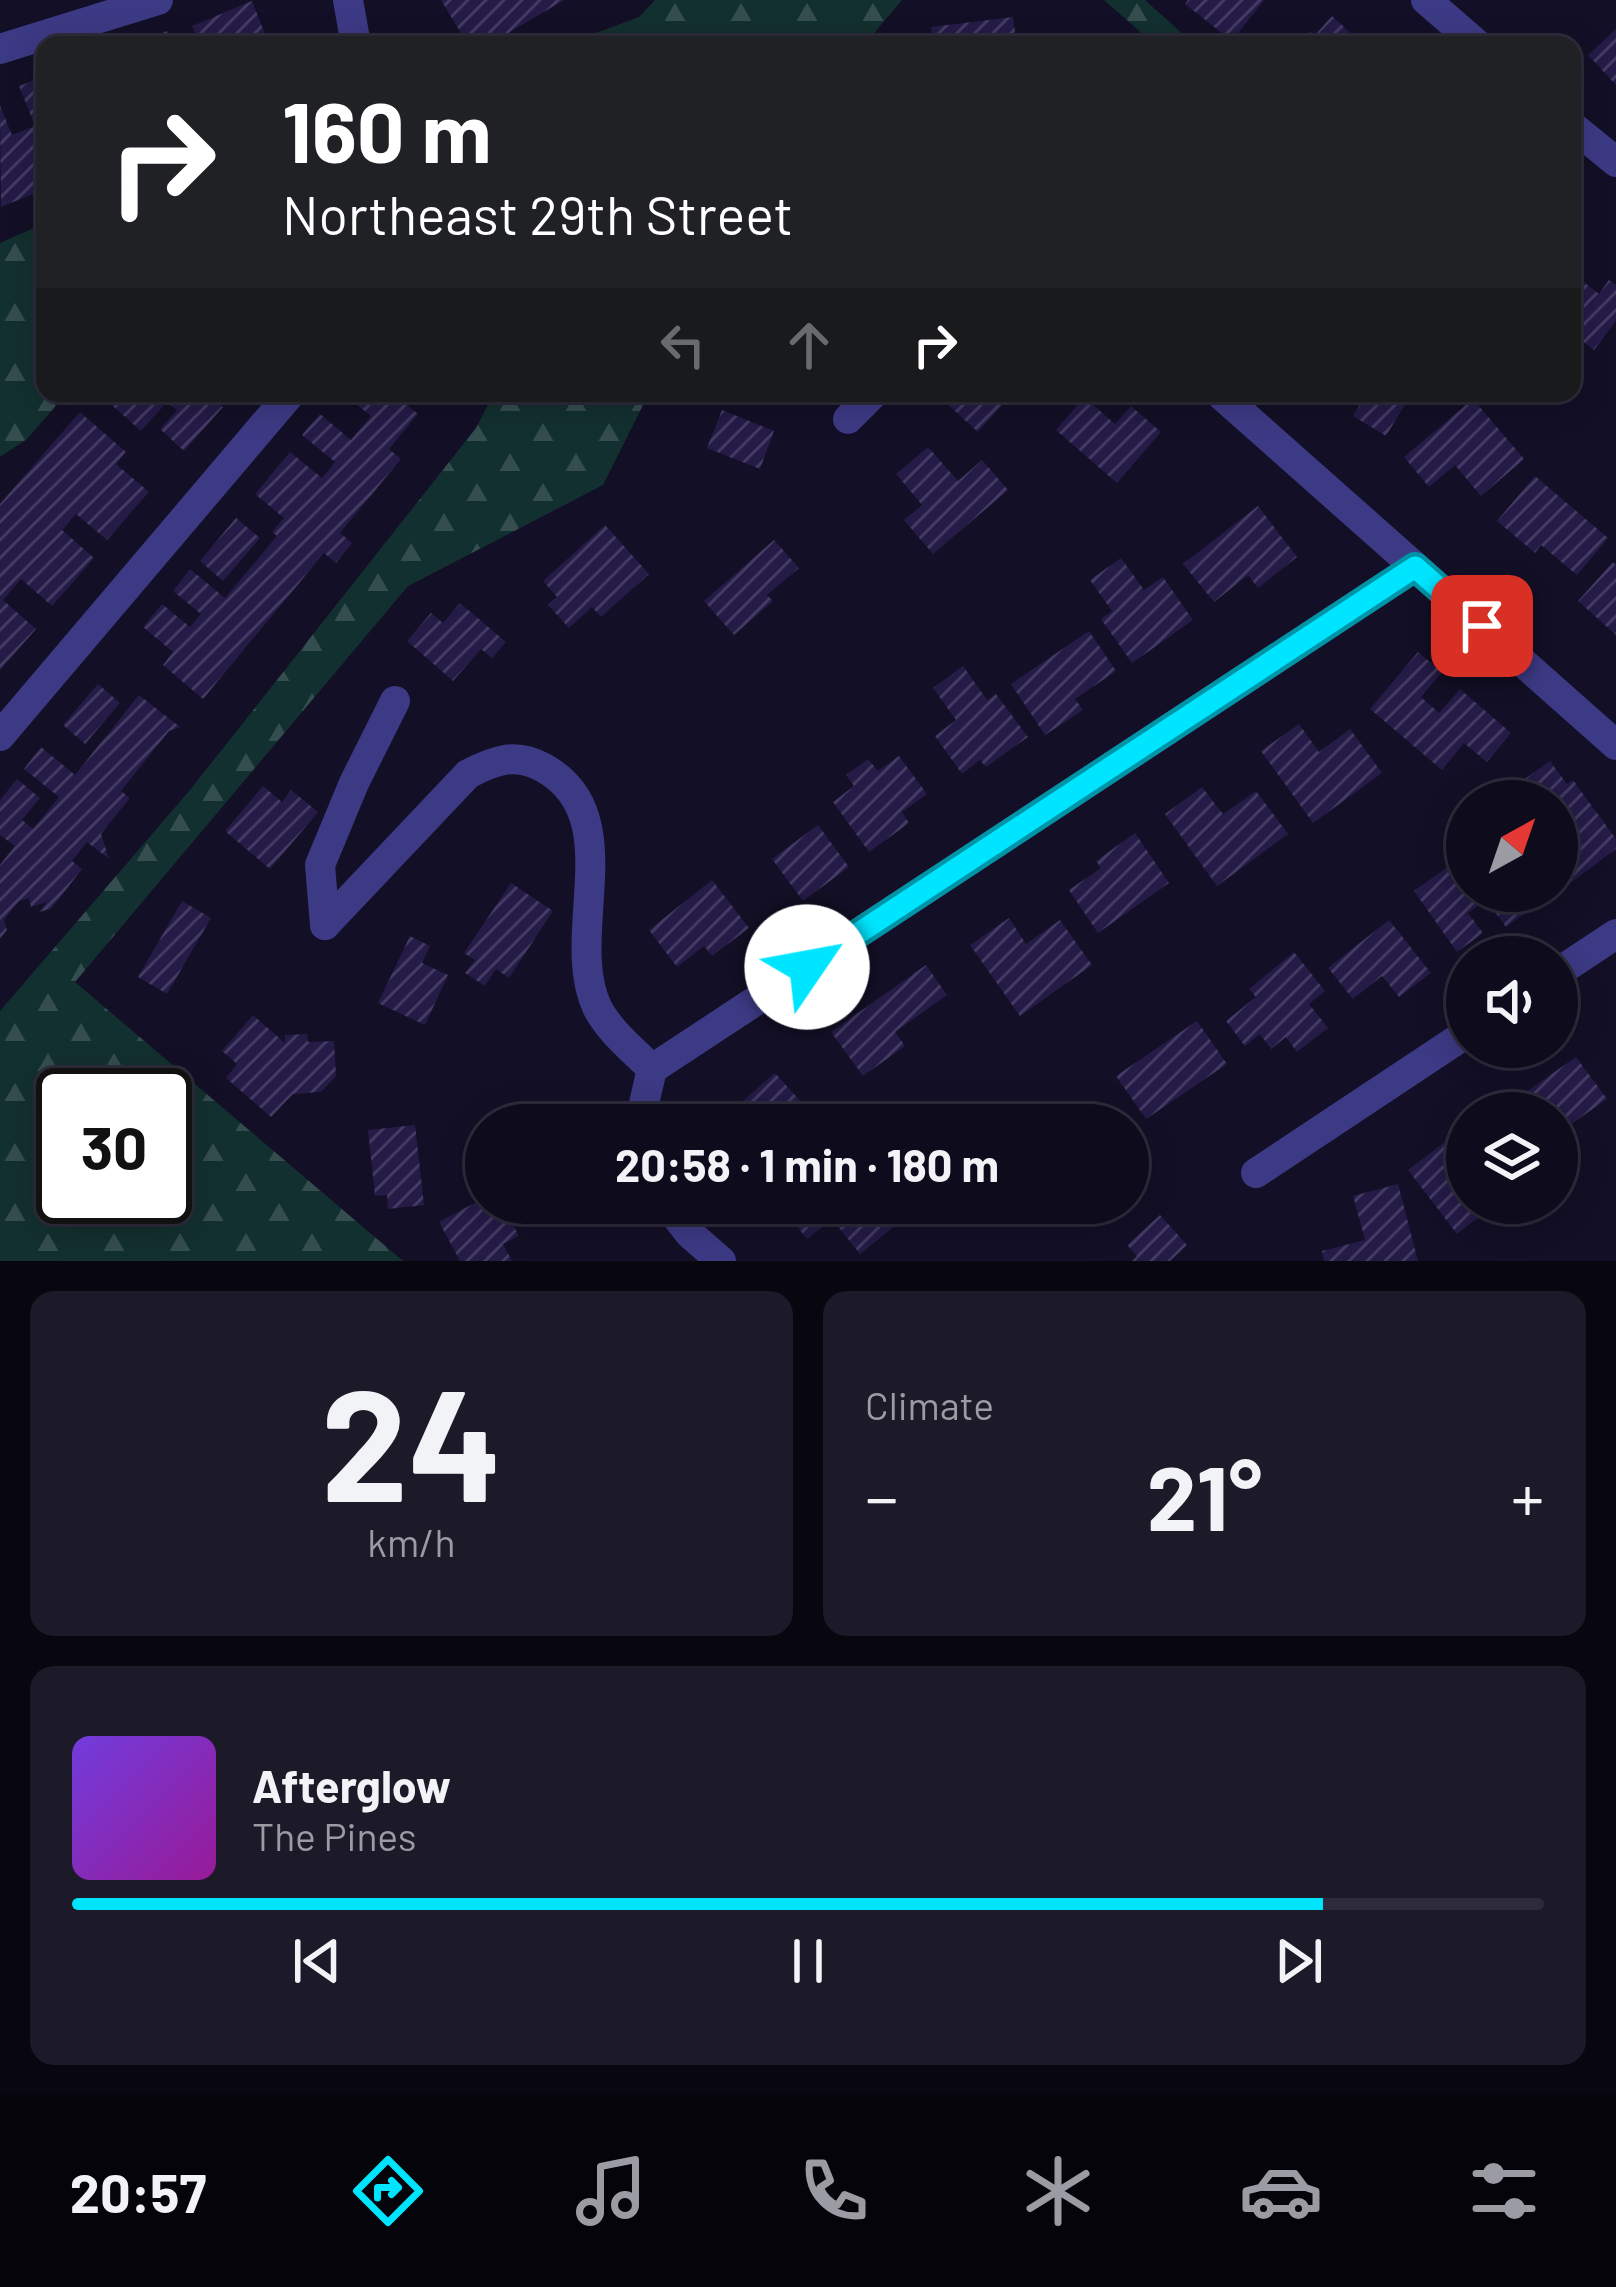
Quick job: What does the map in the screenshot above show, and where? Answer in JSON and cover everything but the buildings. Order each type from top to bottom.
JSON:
[{"type":"street","points":[[42,36],[158,0]]},
{"type":"street","points":[[348,0],[354,36]]},
{"type":"street","points":[[1426,0],[1468,36]]},
{"type":"street","points":[[0,49],[36,38]]},
{"type":"street","points":[[1581,133],[1616,162]]},
{"type":"street","points":[[0,736],[283,402]]},
{"type":"street","points":[[848,419],[865,402]]},
{"type":"street","points":[[1229,402],[1616,745]]},
{"type":"street","points":[[644,1104],[652,1069],[1415,567]]},
{"type":"street","points":[[395,701],[320,865],[325,925],[468,774],[497,759],[527,758],[558,776],[583,802],[588,841],[589,976],[597,1007],[617,1035],[652,1069]]},
{"type":"street","points":[[1578,959],[1616,934]]},
{"type":"street","points":[[1256,1173],[1446,1047]]},
{"type":"street","points":[[682,1224],[721,1261]]},
{"type":"green space","points":[[655,0],[902,0],[872,36],[588,36],[639,17]]},
{"type":"green space","points":[[1104,0],[1145,0],[1185,36],[1145,36]]},
{"type":"green space","points":[[36,227],[36,402],[59,402],[27,439],[0,457],[0,243]]},
{"type":"green space","points":[[489,402],[644,402],[603,485],[408,586],[75,982],[176,1068],[36,1068],[36,1224],[192,1224],[192,1082],[403,1261],[0,1261],[0,1011],[190,790],[476,428]]},
{"type":"route","points":[[807,967],[1415,567],[1482,626]]}]
